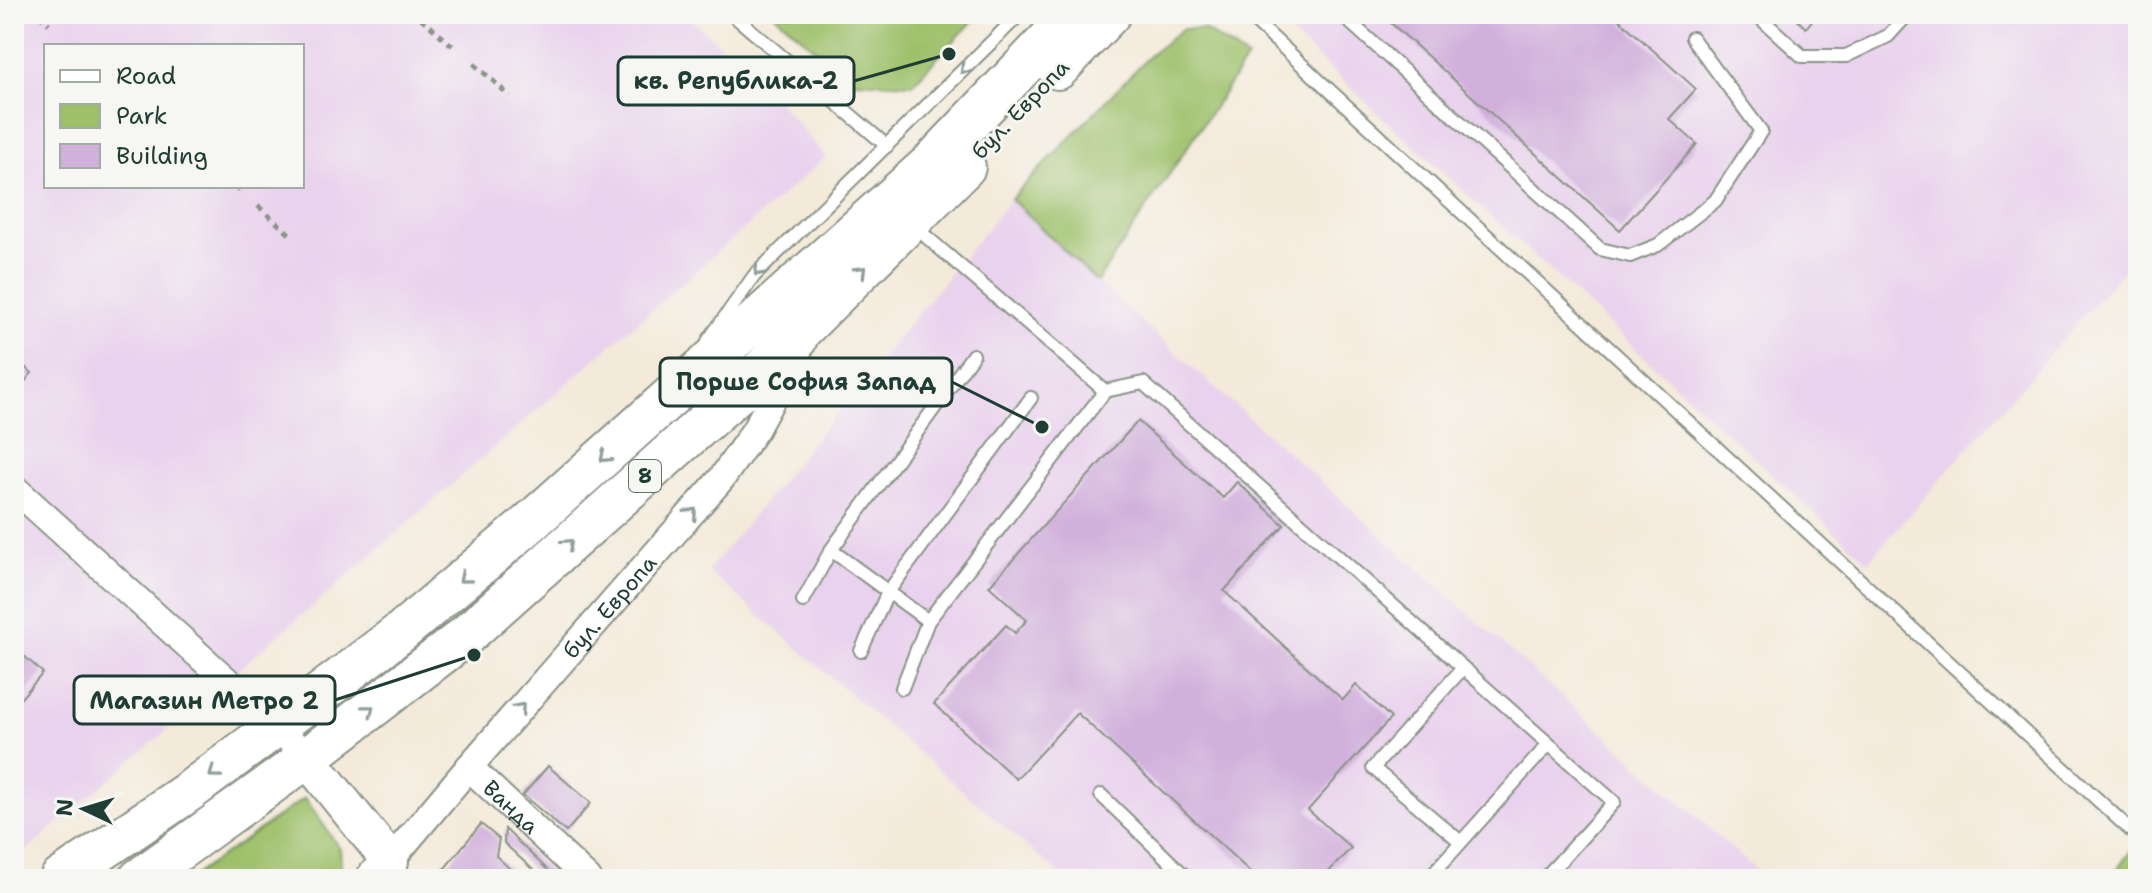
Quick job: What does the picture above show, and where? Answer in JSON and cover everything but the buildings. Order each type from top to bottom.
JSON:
[{"type":"main road","name":"бул. Европа","points":[[946,167],[1073,14]]},
{"type":"main road","name":"бул. Европа","points":[[946,167],[1110,14]]},
{"type":"main road","name":"8","points":[[139,879],[307,758],[464,637],[741,390],[909,222],[946,167]]},
{"type":"main road","name":"8","points":[[60,879],[191,790],[401,632],[946,167]]},
{"type":"street","name":"бул. Европа","points":[[382,870],[722,478],[755,430],[818,313]]},
{"type":"street","points":[[14,488],[277,726],[307,758],[382,870]]},
{"type":"street","name":"Ванда","points":[[469,767],[588,879]]},
{"type":"lane","points":[[732,14],[887,146]]},
{"type":"lane","points":[[663,406],[754,276],[1020,14]]},
{"type":"lane","points":[[1247,14],[2138,837]]},
{"type":"lane","points":[[1341,14],[1600,249],[1630,256],[1658,245],[1715,201],[1761,131],[1692,38]]},
{"type":"lane","points":[[1756,14],[1802,56],[1846,56],[1888,36],[1908,14]]},
{"type":"lane","points":[[909,222],[1105,391]]},
{"type":"lane","points":[[803,601],[831,550],[973,355]]},
{"type":"lane","points":[[902,688],[928,621],[1105,391],[1143,383],[1614,802],[1544,879]]},
{"type":"lane","points":[[861,651],[888,592],[1031,398]]},
{"type":"lane","points":[[831,550],[928,621]]},
{"type":"lane","points":[[1461,842],[1373,768],[1462,669]]},
{"type":"lane","points":[[1428,879],[1548,745]]},
{"type":"lane","points":[[1101,795],[1188,879]]},
{"type":"path","points":[[39,14],[49,24]]},
{"type":"path","points":[[421,18],[454,47]]},
{"type":"path","points":[[474,64],[510,96]]},
{"type":"path","points":[[237,188],[243,193]]},
{"type":"path","points":[[258,206],[293,237]]},
{"type":"shaded area","points":[[14,14],[685,14],[763,84],[826,157],[329,592],[14,861]]},
{"type":"shaded area","points":[[1270,14],[2138,14],[2138,254],[1868,562]]},
{"type":"shaded area","points":[[1011,199],[1097,282],[1766,879],[1065,879],[708,571]]},
{"type":"green space","points":[[774,14],[980,14],[912,84],[853,81]]},
{"type":"green space","points":[[1182,29],[1203,29],[1247,58],[1097,282],[1011,199],[1149,56]]},
{"type":"green space","points":[[305,798],[340,849],[342,879],[189,879]]},
{"type":"green space","points":[[2138,841],[2138,879],[2110,879]]},
{"type":"place","name":"кв. Република-2","points":[[949,54]]},
{"type":"place","name":"Порше София Запад","points":[[1042,427]]},
{"type":"place","name":"Магазин Метро 2","points":[[474,655]]}]
